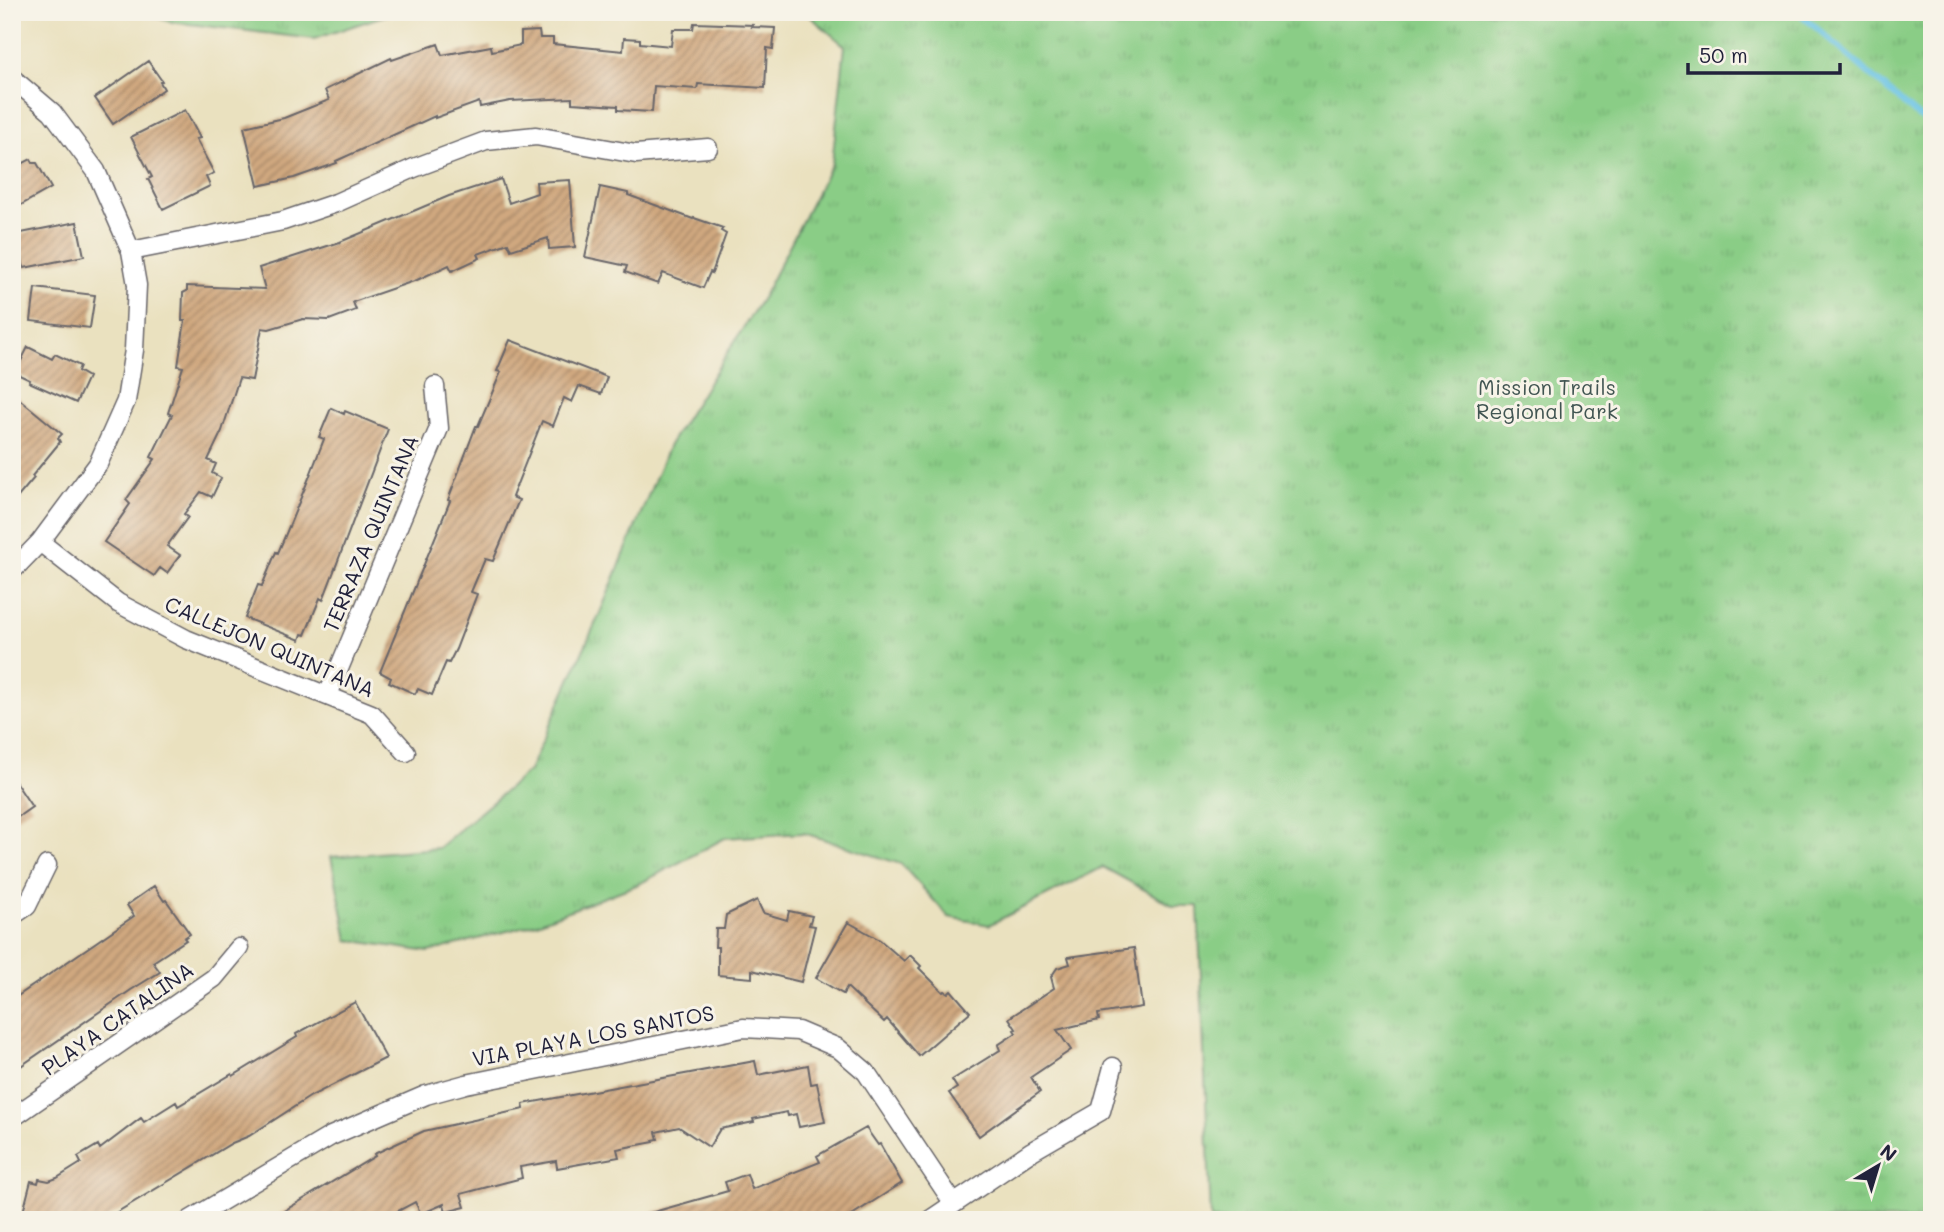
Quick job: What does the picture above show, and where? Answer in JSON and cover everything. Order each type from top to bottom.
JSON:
[{"type":"street","points":[[12,571],[40,542],[97,464],[127,401],[134,350],[136,298],[131,251],[96,172],[52,112],[13,81]]},
{"type":"street","points":[[131,251],[283,221],[336,202],[414,167],[486,141],[536,136],[636,154],[708,148]]},
{"type":"street","name":"TERRAZA QUINTANA","points":[[328,695],[439,428],[435,386]]},
{"type":"street","name":"CALLEJON QUINTANA","points":[[40,542],[118,603],[186,639],[372,714],[406,752]]},
{"type":"street","points":[[12,916],[27,906],[47,866]]},
{"type":"street","name":"PLAYA CATALINA","points":[[12,1118],[214,978],[239,948]]},
{"type":"street","name":"VIA PLAYA LOS SANTOS","points":[[190,1220],[331,1136],[426,1096],[466,1084],[743,1028],[798,1031],[838,1048],[866,1072],[954,1204]]},
{"type":"street","points":[[930,1220],[1032,1151],[1101,1111],[1113,1067]]},
{"type":"green space","points":[[139,12],[395,12],[314,39],[172,22]]},
{"type":"green space","name":"Mission Trails Regional Park","points":[[805,12],[1932,12],[1932,1220],[1211,1220],[1198,906],[1174,906],[1103,867],[989,925],[949,917],[901,864],[804,833],[725,838],[639,884],[537,923],[429,952],[348,940],[331,857],[438,848],[529,771],[600,613],[669,445],[764,295],[832,163],[845,46]]},
{"type":"building","points":[[694,23],[775,28],[773,49],[767,48],[765,88],[698,84],[697,89],[654,86],[652,112],[618,110],[618,106],[572,103],[572,98],[510,101],[480,107],[479,102],[435,116],[336,161],[337,163],[294,178],[258,186],[244,127],[284,118],[329,100],[325,90],[391,58],[392,60],[438,44],[442,55],[491,46],[492,51],[521,45],[521,32],[539,31],[540,38],[553,38],[553,44],[623,51],[624,38],[640,39],[640,43],[671,46],[673,29],[693,29]]},
{"type":"building","points":[[148,61],[162,81],[160,82],[164,89],[113,124],[95,98]]},
{"type":"building","points":[[185,110],[200,138],[196,139],[214,173],[206,177],[210,186],[163,209],[148,179],[152,177],[131,137]]},
{"type":"building","points":[[31,159],[33,163],[37,163],[51,188],[12,210],[12,169]]},
{"type":"building","points":[[501,179],[509,203],[537,193],[536,182],[570,180],[575,247],[549,249],[548,238],[511,250],[508,243],[478,254],[480,258],[452,271],[449,265],[417,280],[353,302],[356,310],[329,320],[303,319],[269,329],[262,328],[252,380],[239,378],[222,431],[208,460],[216,464],[212,473],[221,478],[212,497],[201,492],[184,514],[188,517],[167,546],[180,555],[167,573],[160,568],[154,576],[104,542],[130,504],[126,500],[155,459],[151,457],[172,415],[168,413],[183,367],[178,366],[185,321],[182,321],[183,293],[187,291],[187,286],[265,289],[259,268],[340,242],[449,196]]},
{"type":"building","points":[[600,187],[628,193],[723,228],[721,231],[726,234],[712,273],[710,272],[703,288],[663,273],[658,284],[625,272],[627,266],[585,257]]},
{"type":"building","points":[[77,222],[84,256],[24,268],[16,234]]},
{"type":"building","points":[[35,288],[95,295],[90,328],[31,321]]},
{"type":"building","points":[[510,340],[607,377],[601,394],[579,386],[572,402],[564,398],[553,426],[542,421],[512,497],[519,500],[493,561],[485,559],[471,592],[477,594],[456,649],[449,663],[446,662],[432,695],[418,689],[415,694],[389,682],[391,678],[380,672],[450,501],[448,500],[476,426],[501,372],[497,371]]},
{"type":"building","points":[[28,347],[52,359],[55,354],[80,366],[78,371],[88,377],[76,403],[15,373]]},
{"type":"building","points":[[12,393],[62,434],[58,438],[60,442],[12,504]]},
{"type":"building","points":[[331,408],[388,429],[323,600],[320,598],[305,635],[302,634],[300,640],[245,618],[258,585],[262,586],[276,552],[278,553],[309,478],[324,439],[319,437]]},
{"type":"building","points":[[12,777],[32,807],[12,821]]},
{"type":"building","points":[[154,886],[190,934],[184,938],[186,940],[153,962],[160,972],[12,1072],[12,1000],[134,916],[127,905]]},
{"type":"building","points":[[757,900],[763,913],[787,920],[789,911],[812,916],[809,925],[815,926],[801,982],[752,970],[752,978],[718,975],[716,929],[724,929],[726,915]]},
{"type":"building","points":[[848,922],[880,940],[904,961],[910,955],[943,992],[948,993],[951,990],[970,1012],[919,1056],[887,1019],[884,1022],[847,987],[843,994],[816,978]]},
{"type":"building","points":[[1134,948],[1142,1007],[1098,1014],[1099,1020],[1057,1030],[1071,1050],[1031,1077],[1040,1092],[979,1136],[949,1093],[957,1088],[952,1080],[1000,1050],[998,1045],[1016,1033],[1009,1018],[1054,988],[1051,977],[1057,968],[1070,964],[1068,957]]},
{"type":"building","points":[[355,1002],[386,1058],[311,1096],[249,1136],[232,1143],[104,1220],[21,1220],[31,1181],[38,1183],[39,1179],[49,1181],[57,1178],[81,1163],[78,1157],[98,1145],[100,1149],[141,1118],[144,1122],[176,1102],[178,1106],[297,1037],[296,1034]]},
{"type":"building","points":[[755,1061],[758,1075],[808,1065],[811,1084],[817,1083],[825,1122],[799,1127],[796,1114],[788,1116],[787,1112],[753,1119],[754,1122],[720,1129],[709,1147],[679,1127],[656,1132],[658,1139],[653,1140],[654,1142],[617,1149],[619,1157],[557,1168],[556,1161],[520,1167],[522,1178],[461,1194],[465,1207],[446,1212],[444,1204],[421,1214],[415,1202],[381,1220],[269,1220],[375,1156],[374,1154],[424,1131],[524,1109],[523,1104]]},
{"type":"building","points":[[866,1128],[878,1145],[880,1144],[902,1183],[844,1220],[644,1220],[643,1215],[728,1191],[725,1182],[747,1174],[752,1189],[820,1162],[817,1156]]},
{"type":"waterway","points":[[1798,12],[1919,117],[1932,122]]}]
